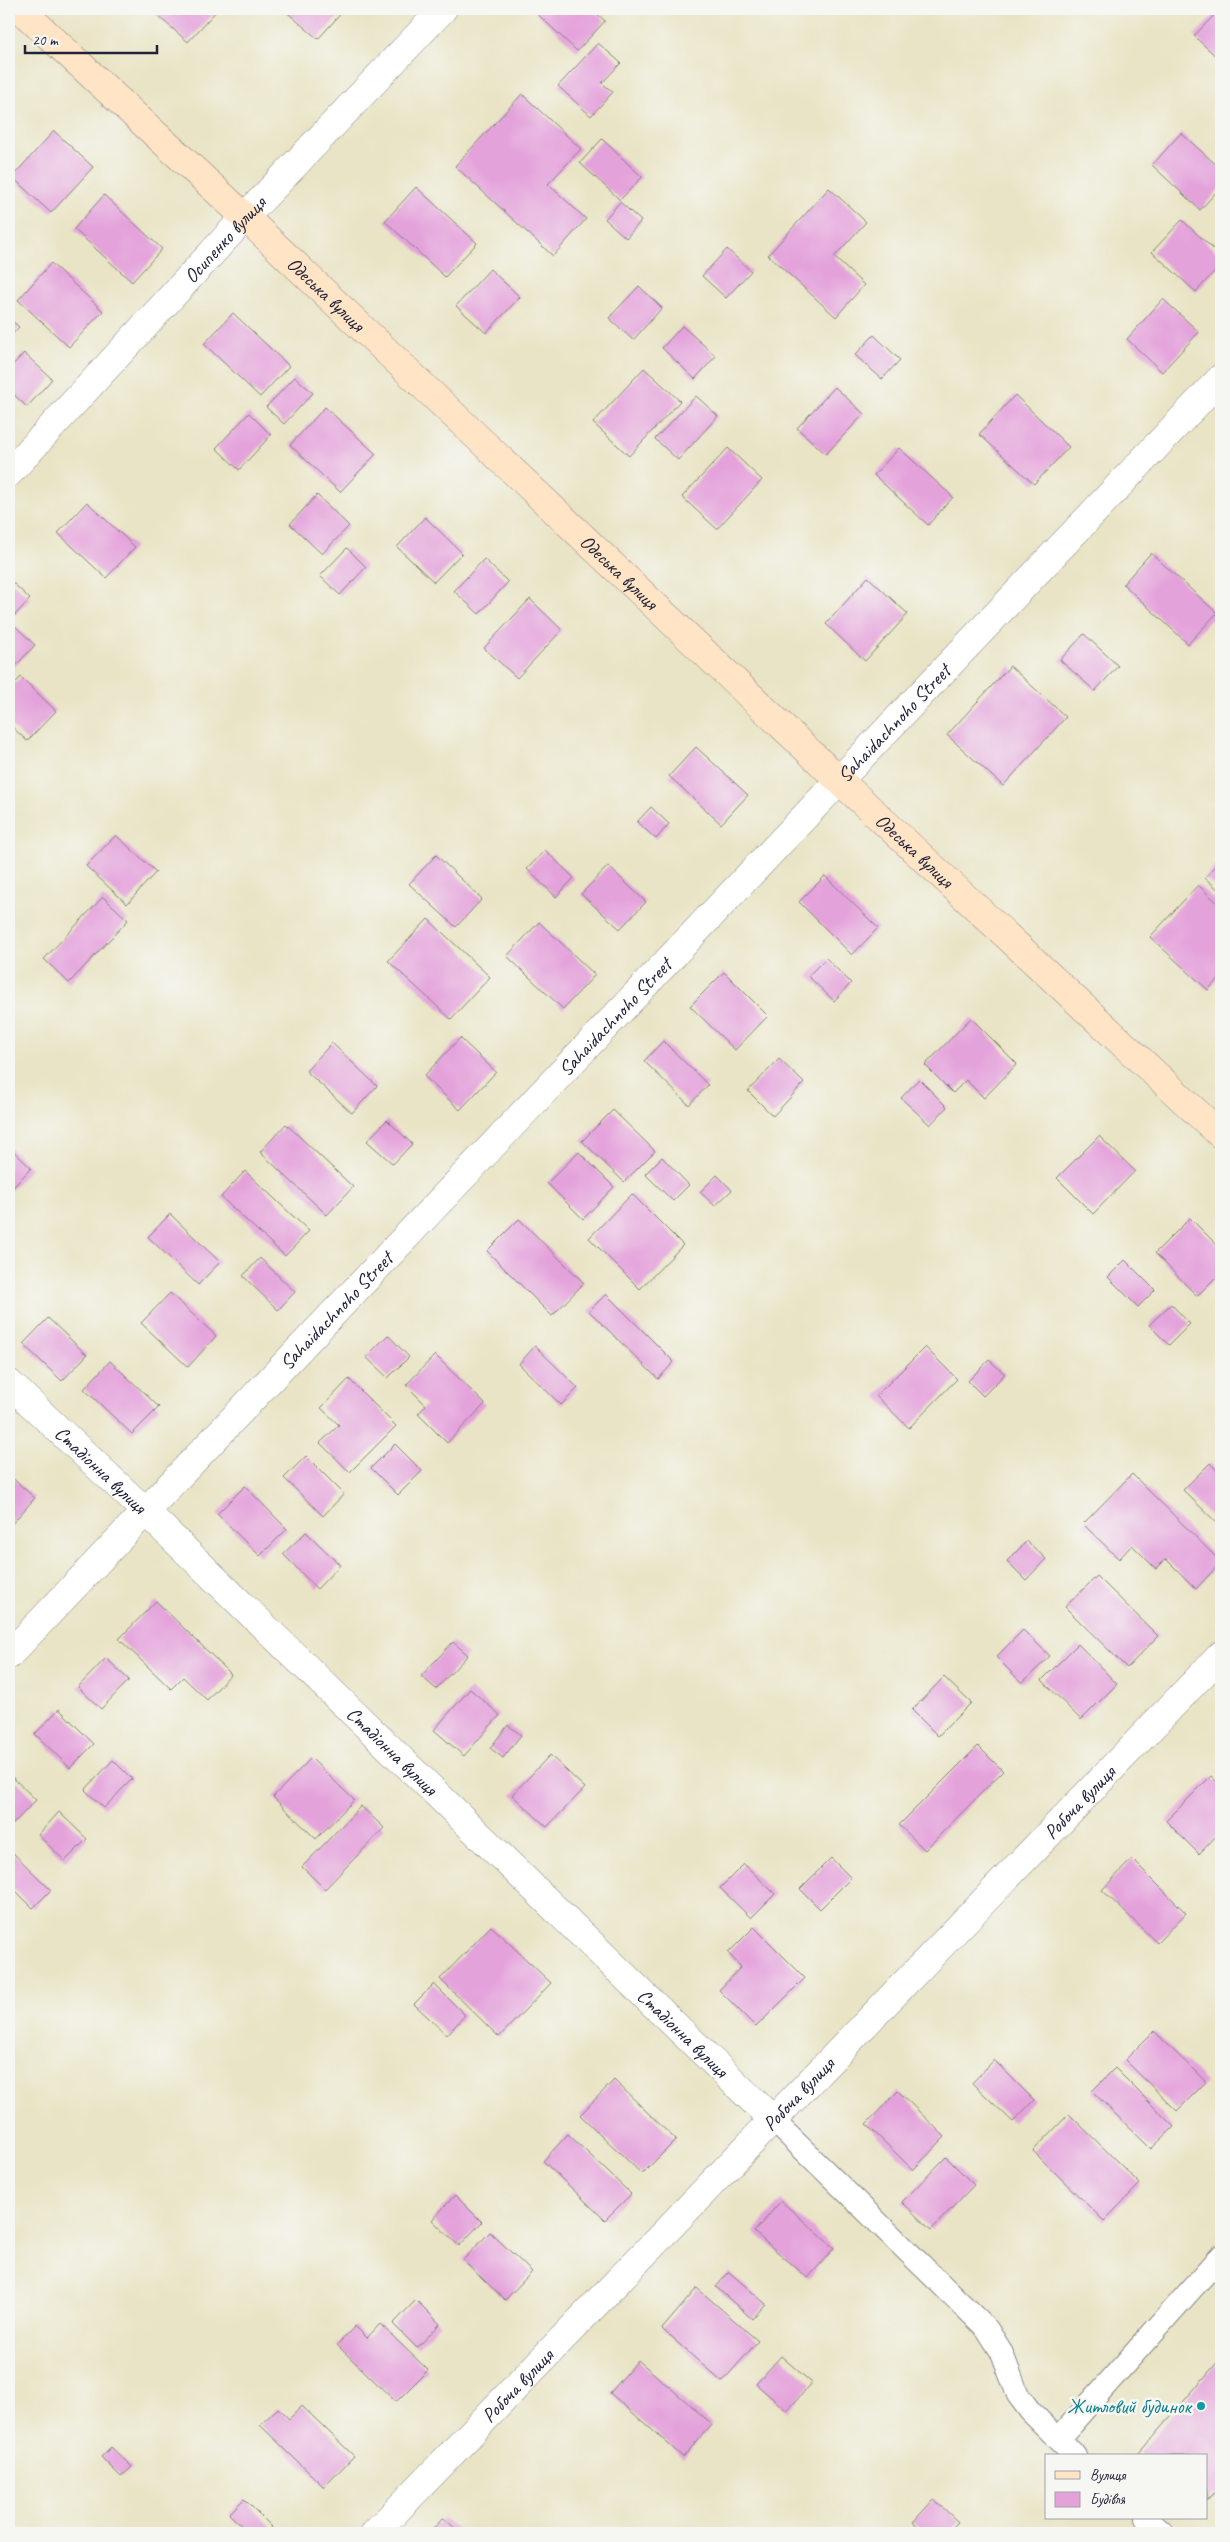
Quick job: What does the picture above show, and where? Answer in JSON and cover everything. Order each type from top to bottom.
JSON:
[{"type":"street","name":"Одеська вулиця","points":[[20,9],[245,217],[840,780],[1221,1135]]},
{"type":"street","name":"Осипенко вулиця","points":[[9,473],[245,217],[442,9]]},
{"type":"street","name":"Sahaidachnoho Street","points":[[9,1655],[144,1510],[1221,378]]},
{"type":"street","name":"Стадіонна вулиця","points":[[9,1382],[144,1510],[774,2121]]},
{"type":"street","name":"Робоча вулиця","points":[[375,2533],[1221,1655]]},
{"type":"lane","points":[[774,2121],[987,2329],[1001,2351],[1018,2395],[1030,2411],[1074,2454]]},
{"type":"lane","points":[[1058,2439],[1221,2256]]},
{"type":"lane","points":[[1148,2520],[1163,2533]]},
{"type":"building","points":[[150,9],[218,9],[188,42]]},
{"type":"building","points":[[283,9],[345,9],[318,39]]},
{"type":"building","points":[[532,9],[592,9],[605,21],[577,51]]},
{"type":"building","points":[[1221,9],[1221,61],[1194,36]]},
{"type":"building","points":[[598,43],[621,63],[602,83],[613,92],[591,116],[558,86]]},
{"type":"building","points":[[522,94],[581,149],[548,184],[586,219],[553,256],[455,166]]},
{"type":"building","points":[[54,131],[93,167],[51,213],[12,177]]},
{"type":"building","points":[[1181,133],[1221,169],[1221,187],[1200,210],[1152,165]]},
{"type":"building","points":[[602,139],[642,177],[620,200],[580,163]]},
{"type":"building","points":[[416,187],[477,243],[445,277],[385,221]]},
{"type":"building","points":[[829,188],[866,222],[834,257],[864,285],[836,317],[768,255]]},
{"type":"building","points":[[104,195],[162,249],[132,282],[74,229]]},
{"type":"building","points":[[620,202],[641,221],[626,238],[605,219]]},
{"type":"building","points":[[1182,220],[1221,256],[1221,264],[1196,292],[1152,252]]},
{"type":"building","points":[[727,249],[751,271],[726,298],[702,276]]},
{"type":"building","points":[[51,263],[103,311],[69,347],[18,300]]},
{"type":"building","points":[[490,269],[520,297],[486,333],[456,306]]},
{"type":"building","points":[[639,286],[662,308],[633,340],[609,318]]},
{"type":"building","points":[[1163,299],[1199,332],[1162,372],[1127,339]]},
{"type":"building","points":[[233,313],[289,366],[260,397],[204,344]]},
{"type":"building","points":[[9,318],[19,327],[9,338]]},
{"type":"building","points":[[682,326],[716,356],[695,379],[662,348]]},
{"type":"building","points":[[874,335],[900,360],[882,379],[855,355]]},
{"type":"building","points":[[24,353],[52,379],[27,407],[9,390],[9,369]]},
{"type":"building","points":[[644,368],[680,401],[629,456],[593,423]]},
{"type":"building","points":[[295,377],[313,393],[284,424],[266,407]]},
{"type":"building","points":[[835,387],[864,414],[826,454],[797,428]]},
{"type":"building","points":[[1015,395],[1069,447],[1034,484],[979,434]]},
{"type":"building","points":[[696,396],[718,416],[678,460],[655,439]]},
{"type":"building","points":[[325,407],[376,454],[340,492],[290,445]]},
{"type":"building","points":[[249,413],[271,435],[239,470],[216,448]]},
{"type":"building","points":[[728,448],[762,480],[717,529],[682,497]]},
{"type":"building","points":[[899,448],[953,497],[928,525],[874,475]]},
{"type":"building","points":[[317,495],[349,526],[322,554],[290,524]]},
{"type":"building","points":[[87,502],[135,547],[106,578],[58,533]]},
{"type":"building","points":[[425,517],[462,553],[434,582],[397,547]]},
{"type":"building","points":[[347,548],[366,567],[340,595],[320,576]]},
{"type":"building","points":[[1151,553],[1217,613],[1188,644],[1123,584]]},
{"type":"building","points":[[484,559],[508,582],[479,614],[454,591]]},
{"type":"building","points":[[868,577],[908,614],[865,661],[826,624]]},
{"type":"building","points":[[9,579],[30,599],[15,615],[9,610]]},
{"type":"building","points":[[530,599],[562,630],[517,678],[484,648]]},
{"type":"building","points":[[9,620],[35,645],[9,673]]},
{"type":"building","points":[[1084,634],[1118,666],[1095,691],[1060,660]]},
{"type":"building","points":[[1010,666],[1066,717],[1003,786],[947,735]]},
{"type":"building","points":[[21,677],[56,711],[27,741],[9,724],[9,690]]},
{"type":"building","points":[[696,747],[748,795],[721,824],[669,776]]},
{"type":"building","points":[[651,807],[669,824],[656,839],[637,822]]},
{"type":"building","points":[[116,835],[156,872],[127,904],[86,866]]},
{"type":"building","points":[[545,850],[574,878],[556,897],[527,869]]},
{"type":"building","points":[[436,855],[482,899],[456,927],[409,884]]},
{"type":"building","points":[[1221,860],[1221,892],[1205,878]]},
{"type":"building","points":[[608,866],[646,902],[620,929],[581,894]]},
{"type":"building","points":[[825,876],[878,928],[852,955],[799,902]]},
{"type":"building","points":[[1198,885],[1221,906],[1221,976],[1208,990],[1150,937]]},
{"type":"building","points":[[103,897],[128,920],[69,983],[44,959]]},
{"type":"building","points":[[428,919],[490,977],[451,1019],[388,961]]},
{"type":"building","points":[[539,922],[595,975],[563,1009],[507,956]]},
{"type":"building","points":[[826,958],[851,983],[834,1001],[808,976]]},
{"type":"building","points":[[724,972],[768,1016],[735,1050],[690,1006]]},
{"type":"building","points":[[971,1018],[1017,1064],[984,1098],[966,1080],[953,1093],[925,1065]]},
{"type":"building","points":[[460,1038],[496,1072],[460,1110],[424,1076]]},
{"type":"building","points":[[663,1041],[708,1085],[689,1105],[644,1061]]},
{"type":"building","points":[[332,1043],[377,1086],[352,1113],[306,1071]]},
{"type":"building","points":[[779,1059],[804,1083],[773,1116],[748,1091]]},
{"type":"building","points":[[919,1079],[947,1107],[930,1125],[901,1098]]},
{"type":"building","points":[[613,1110],[655,1151],[624,1182],[582,1141]]},
{"type":"building","points":[[387,1120],[412,1144],[393,1164],[367,1141]]},
{"type":"building","points":[[286,1124],[353,1187],[327,1215],[260,1152]]},
{"type":"building","points":[[1099,1136],[1135,1171],[1093,1214],[1057,1178]]},
{"type":"building","points":[[9,1147],[31,1168],[9,1192]]},
{"type":"building","points":[[579,1152],[614,1187],[583,1219],[547,1183]]},
{"type":"building","points":[[662,1157],[689,1185],[673,1201],[645,1174]]},
{"type":"building","points":[[245,1171],[309,1231],[285,1256],[221,1197]]},
{"type":"building","points":[[717,1175],[732,1190],[715,1206],[700,1192]]},
{"type":"building","points":[[632,1194],[683,1245],[640,1289],[589,1238]]},
{"type":"building","points":[[170,1214],[220,1262],[198,1285],[148,1237]]},
{"type":"building","points":[[1190,1218],[1221,1249],[1221,1272],[1197,1296],[1155,1253]]},
{"type":"building","points":[[519,1219],[584,1283],[552,1316],[487,1251]]},
{"type":"building","points":[[260,1258],[295,1292],[278,1310],[243,1276]]},
{"type":"building","points":[[1125,1260],[1155,1290],[1138,1307],[1108,1277]]},
{"type":"building","points":[[170,1293],[216,1336],[188,1367],[141,1323]]},
{"type":"building","points":[[606,1294],[674,1362],[658,1379],[589,1311]]},
{"type":"building","points":[[1171,1304],[1190,1324],[1169,1345],[1149,1325]]},
{"type":"building","points":[[48,1318],[87,1355],[62,1381],[23,1344]]},
{"type":"building","points":[[388,1335],[409,1357],[388,1378],[366,1357]]},
{"type":"building","points":[[535,1346],[578,1388],[561,1405],[519,1364]]},
{"type":"building","points":[[925,1347],[957,1379],[909,1428],[876,1396]]},
{"type":"building","points":[[435,1355],[485,1404],[447,1443],[418,1414],[426,1405],[406,1385]]},
{"type":"building","points":[[989,1360],[1005,1374],[983,1396],[968,1381]]},
{"type":"building","points":[[110,1361],[159,1407],[132,1434],[84,1389]]},
{"type":"building","points":[[349,1379],[396,1426],[350,1472],[320,1443],[339,1425],[321,1408]]},
{"type":"building","points":[[395,1444],[422,1471],[398,1495],[371,1468]]},
{"type":"building","points":[[306,1456],[344,1494],[323,1516],[284,1478]]},
{"type":"building","points":[[1210,1463],[1221,1475],[1221,1527],[1183,1490]]},
{"type":"building","points":[[1132,1474],[1221,1562],[1196,1589],[1166,1559],[1156,1569],[1132,1545],[1119,1559],[1083,1524]]},
{"type":"building","points":[[9,1475],[35,1498],[9,1527]]},
{"type":"building","points":[[245,1486],[287,1529],[260,1556],[217,1514]]},
{"type":"building","points":[[306,1532],[340,1565],[317,1589],[283,1554]]},
{"type":"building","points":[[1027,1541],[1046,1559],[1026,1580],[1007,1561]]},
{"type":"building","points":[[1097,1576],[1158,1636],[1127,1668],[1065,1607]]},
{"type":"building","points":[[156,1601],[231,1674],[207,1700],[183,1677],[171,1689],[119,1639]]},
{"type":"building","points":[[1023,1630],[1050,1656],[1022,1683],[996,1657]]},
{"type":"building","points":[[453,1642],[468,1655],[436,1689],[421,1676]]},
{"type":"building","points":[[1078,1644],[1117,1684],[1081,1720],[1042,1680]]},
{"type":"building","points":[[106,1658],[129,1680],[101,1709],[78,1687]]},
{"type":"building","points":[[944,1677],[971,1703],[938,1736],[912,1710]]},
{"type":"building","points":[[470,1689],[500,1715],[464,1756],[434,1730]]},
{"type":"building","points":[[59,1709],[94,1744],[70,1768],[35,1734]]},
{"type":"building","points":[[508,1725],[521,1735],[503,1758],[490,1748]]},
{"type":"building","points":[[978,1746],[1003,1771],[925,1850],[899,1825]]},
{"type":"building","points":[[550,1755],[585,1788],[547,1827],[512,1795]]},
{"type":"building","points":[[311,1758],[354,1800],[316,1839],[273,1797]]},
{"type":"building","points":[[113,1760],[132,1779],[104,1808],[85,1790]]},
{"type":"building","points":[[9,1774],[36,1800],[9,1828]]},
{"type":"building","points":[[1211,1776],[1221,1786],[1221,1831],[1199,1854],[1166,1821]]},
{"type":"building","points":[[361,1806],[384,1828],[325,1889],[302,1867]]},
{"type":"building","points":[[59,1812],[87,1839],[65,1861],[38,1835]]},
{"type":"building","points":[[9,1849],[51,1890],[33,1908],[9,1884]]},
{"type":"building","points":[[831,1858],[851,1878],[820,1909],[800,1889]]},
{"type":"building","points":[[1132,1859],[1186,1913],[1157,1943],[1102,1890]]},
{"type":"building","points":[[744,1864],[775,1894],[751,1918],[720,1888]]},
{"type":"building","points":[[491,1926],[551,1983],[499,2037],[440,1979]]},
{"type":"building","points":[[754,1927],[805,1978],[756,2027],[719,1990],[741,1967],[728,1953]]},
{"type":"building","points":[[434,1984],[465,2015],[447,2035],[414,2004]]},
{"type":"building","points":[[1154,2031],[1206,2082],[1177,2111],[1125,2060]]},
{"type":"building","points":[[994,2060],[1034,2100],[1013,2122],[972,2083]]},
{"type":"building","points":[[1115,2068],[1174,2127],[1151,2149],[1092,2091]]},
{"type":"building","points":[[614,2080],[676,2140],[642,2174],[580,2115]]},
{"type":"building","points":[[898,2091],[945,2137],[913,2170],[866,2124]]},
{"type":"building","points":[[1069,2114],[1140,2184],[1104,2221],[1033,2151]]},
{"type":"building","points":[[568,2134],[631,2194],[605,2220],[543,2161]]},
{"type":"building","points":[[946,2157],[974,2185],[931,2230],[902,2202]]},
{"type":"building","points":[[455,2195],[482,2222],[459,2246],[432,2220]]},
{"type":"building","points":[[781,2201],[834,2248],[808,2278],[754,2232]]},
{"type":"building","points":[[490,2232],[532,2272],[505,2300],[463,2260]]},
{"type":"building","points":[[729,2272],[766,2304],[752,2319],[716,2287]]},
{"type":"building","points":[[697,2288],[758,2341],[722,2382],[662,2329]]},
{"type":"building","points":[[416,2300],[440,2324],[417,2348],[393,2324]]},
{"type":"building","points":[[380,2324],[428,2370],[396,2402],[337,2345],[355,2326],[367,2338]]},
{"type":"building","points":[[781,2356],[812,2383],[787,2411],[756,2384]]},
{"type":"building","name":"Житловий будинок","points":[[1221,2358],[1221,2501],[1213,2493],[1208,2499],[1208,2454],[1139,2453]]},
{"type":"building","points":[[638,2360],[712,2424],[683,2457],[610,2393]]},
{"type":"building","points":[[302,2406],[354,2456],[324,2487],[260,2425],[278,2408],[289,2419]]},
{"type":"building","points":[[111,2447],[132,2467],[121,2477],[101,2457]]},
{"type":"building","points":[[244,2499],[272,2527],[266,2533],[249,2533],[229,2514]]},
{"type":"building","points":[[934,2499],[958,2522],[947,2533],[925,2533],[913,2522]]},
{"type":"building","points":[[443,2518],[461,2533],[429,2533]]},
{"type":"place","name":"Житловий будинок","points":[[1201,2406]]}]
